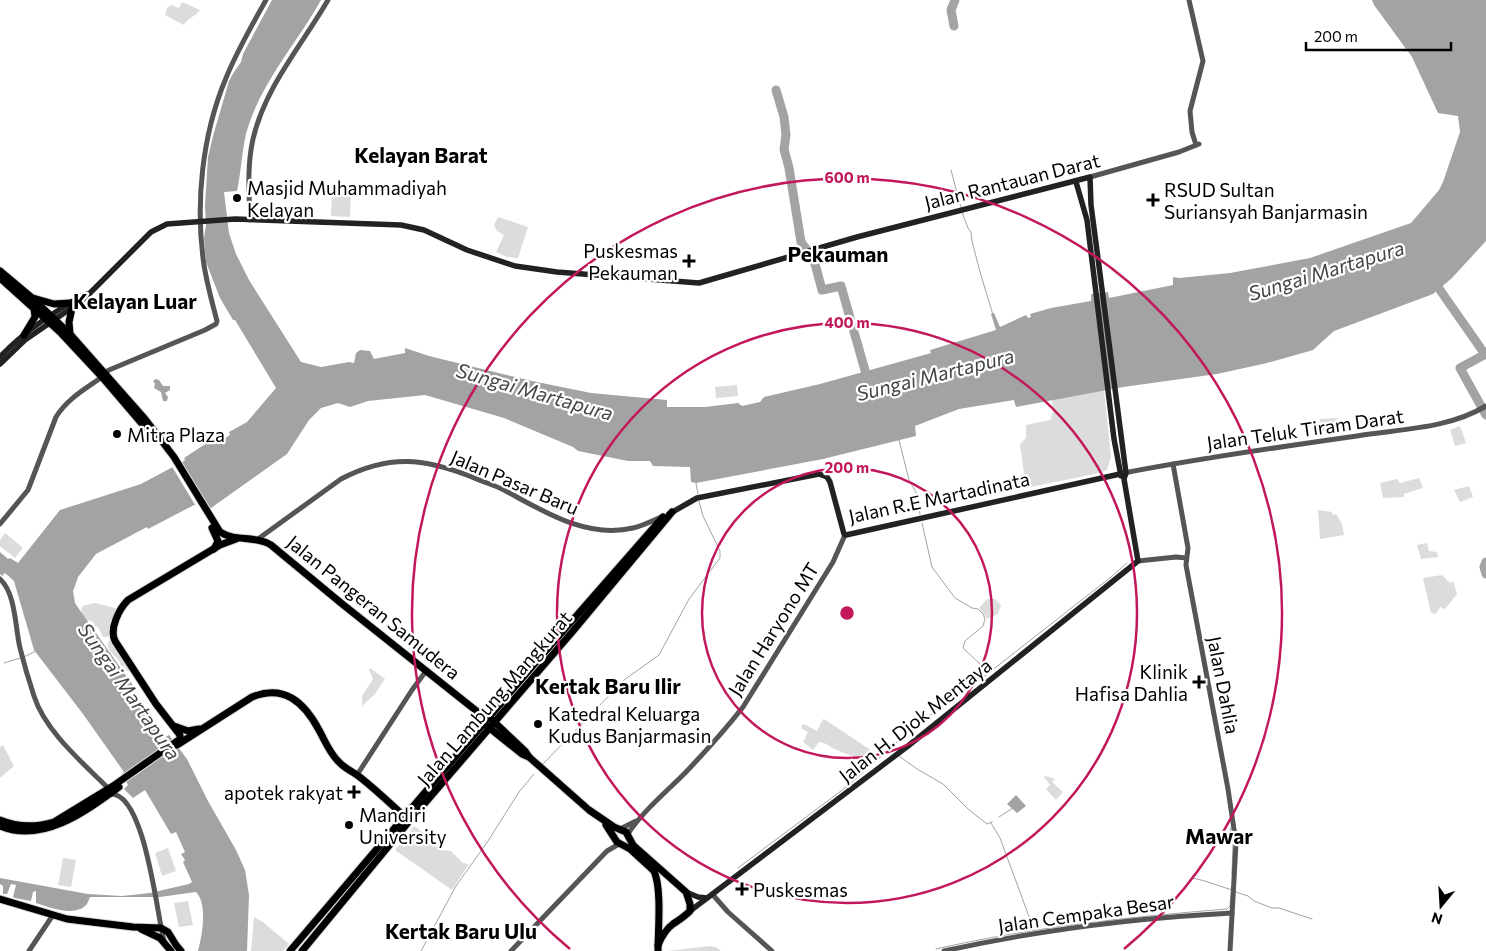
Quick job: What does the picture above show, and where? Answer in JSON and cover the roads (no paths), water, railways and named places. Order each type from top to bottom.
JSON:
[{"type":"main road","name":"Jalan Rantauan Darat","points":[[50,319],[71,305],[83,300],[157,228],[167,224],[209,220],[250,220],[414,227],[481,255],[516,266],[557,272],[690,284],[708,281],[959,210],[1090,177]]},
{"type":"main road","points":[[1090,177],[1095,255],[1114,440],[1124,475]]},
{"type":"main road","points":[[1076,182],[1086,213],[1095,255],[1121,439],[1124,475],[1138,561]]},
{"type":"main road","points":[[0,271],[30,297],[103,375]]},
{"type":"main road","points":[[0,278],[34,308],[70,334],[152,432],[167,451],[218,533],[218,541],[214,549]]},
{"type":"main road","points":[[30,297],[54,304],[71,305],[68,322],[70,334]]},
{"type":"main road","points":[[24,335],[35,318],[34,308]]},
{"type":"main road","points":[[0,357],[24,335],[50,319]]},
{"type":"main road","points":[[0,364],[18,345],[50,319]]},
{"type":"main road","name":"Jalan R.E Martadinata","points":[[662,517],[697,498],[819,474],[825,476],[830,482],[845,535],[1124,475]]},
{"type":"main road","name":"Jalan Lambung Mangkurat","points":[[302,951],[337,902],[404,816],[489,723],[672,512]]},
{"type":"main road","name":"Jalan Lambung Mangkurat","points":[[580,617],[662,517]]},
{"type":"main road","points":[[218,533],[244,538]]},
{"type":"main road","points":[[181,740],[180,735],[171,725],[114,641],[113,629],[122,607],[127,601],[228,541],[244,538]]},
{"type":"main road","name":"Jalan Pangeran Samudera","points":[[244,538],[258,539],[271,545],[478,713],[522,754],[529,757],[600,820],[619,844],[630,849],[654,871],[659,888]]},
{"type":"main road","name":"Jalan H. Djok Mentaya","points":[[690,911],[908,746],[1138,561]]},
{"type":"main road","points":[[0,826],[24,831],[42,830],[74,817],[181,740],[252,697],[262,693],[276,692],[298,701],[308,713],[339,763],[357,775],[404,816],[406,825]]},
{"type":"main road","name":"Jalan Lambung Mangkurat","points":[[356,879],[416,814],[489,723]]},
{"type":"main road","points":[[171,725],[188,731],[202,728]]},
{"type":"main road","points":[[0,820],[25,826],[43,825],[54,822],[112,790]]},
{"type":"main road","points":[[404,816],[416,814]]},
{"type":"main road","name":"Jalan Pangeran Samudera","points":[[600,820],[626,832],[633,844],[678,883]]},
{"type":"main road","points":[[613,837],[619,829]]},
{"type":"main road","points":[[658,918],[672,924],[678,922],[690,911],[686,892],[678,883],[670,883],[659,888],[658,918],[658,948]]},
{"type":"main road","points":[[686,892],[698,897],[710,897]]},
{"type":"main road","points":[[0,899],[53,915],[146,930],[167,947]]},
{"type":"main road","name":"Jalan Lambung Mangkurat","points":[[290,951],[337,902]]},
{"type":"main road","points":[[658,948],[662,937],[672,924]]},
{"type":"main road","points":[[133,927],[153,926],[160,928],[168,932],[181,951]]},
{"type":"street","points":[[0,524],[28,490],[56,417],[73,397],[109,370],[216,324],[217,321],[204,267],[201,222],[206,147],[217,103],[232,65],[266,0]]},
{"type":"street","points":[[250,220],[248,171],[257,126],[271,92],[328,0]]},
{"type":"street","name":"Jalan Rantauan Darat","points":[[1090,177],[1179,152],[1196,145],[1190,108],[1203,63],[1188,0]]},
{"type":"street","name":"Jalan Teluk Tiram Darat","points":[[1124,475],[1173,464],[1430,426],[1470,415],[1484,408]]},
{"type":"street","name":"Jalan Pasar Baru","points":[[258,539],[355,471],[397,461],[422,462],[446,467],[502,489],[560,520],[572,524],[610,530],[632,528]]},
{"type":"street","name":"Jalan Dahlia","points":[[1173,464],[1188,548],[1186,558],[1191,597],[1230,798],[1236,843],[1230,951]]},
{"type":"street","name":"Jalan R.E Martadinata","points":[[632,528],[662,517]]},
{"type":"street","name":"Jalan Haryono MT","points":[[627,835],[636,821],[686,772],[728,727],[743,707],[833,562],[845,535]]},
{"type":"street","points":[[1138,561],[1176,557],[1186,558]]},
{"type":"street","points":[[0,579],[9,591],[34,698],[48,722],[114,794],[122,798],[134,815],[141,831],[154,889],[160,928],[167,947]]},
{"type":"street","points":[[357,775],[426,671]]},
{"type":"street","name":"Jalan Haryono MT","points":[[619,829],[636,821]]},
{"type":"street","points":[[607,851],[613,837]]},
{"type":"street","points":[[511,951],[607,851],[619,844]]},
{"type":"street","points":[[710,897],[772,951]]},
{"type":"street","name":"Jalan Cempaka Besar","points":[[944,951],[983,942],[1074,928],[1175,916],[1232,913]]},
{"type":"street","points":[[29,951],[53,915]]},
{"type":"water","name":"Sungai Martapura","points":[[272,0],[321,0],[269,81],[252,115],[246,134],[237,191],[224,192],[229,233],[236,254],[249,280],[301,362],[321,367],[349,362],[354,363],[356,353],[360,350],[370,351],[374,359],[405,353],[405,348],[429,356],[532,381],[591,393],[667,400],[667,407],[705,407],[738,403],[742,406],[760,402],[764,397],[820,384],[931,353],[930,350],[996,330],[991,314],[994,313],[1000,327],[1026,315],[1028,318],[1031,317],[1030,314],[1051,308],[1091,301],[1091,294],[1108,292],[1109,298],[1173,285],[1173,277],[1230,273],[1310,258],[1411,223],[1439,190],[1443,182],[1460,132],[1458,116],[1438,113],[1412,57],[1372,0],[1486,0],[1486,241],[1452,278],[1433,294],[1334,331],[1313,350],[1217,374],[1123,387],[1016,407],[1014,400],[959,409],[915,426],[916,436],[823,459],[696,483],[691,482],[690,467],[653,466],[650,461],[628,461],[578,451],[573,447],[504,418],[425,395],[368,401],[350,407],[338,403],[321,408],[309,420],[287,454],[211,508],[194,505],[96,554],[78,577],[73,591],[75,603],[137,691],[132,695],[162,739],[169,735],[187,759],[245,870],[249,895],[247,951],[198,951],[203,912],[200,897],[196,892],[160,897],[90,897],[87,904],[82,908],[69,911],[36,903],[36,891],[33,892],[31,901],[15,898],[13,897],[16,885],[11,884],[7,894],[3,894],[0,878],[88,894],[122,896],[150,893],[192,882],[183,862],[185,860],[181,854],[185,852],[176,832],[171,834],[145,790],[133,798],[124,789],[128,785],[122,774],[124,772],[34,650],[14,581],[5,573],[2,576],[0,574],[0,552],[8,559],[10,558],[18,563],[60,510],[141,484],[184,461],[184,458],[213,439],[215,441],[220,438],[222,440],[230,435],[229,432],[247,422],[276,388],[220,298],[206,262],[204,237],[208,157],[213,136],[229,81],[241,62],[243,54]]},
{"type":"water","points":[[155,379],[159,380],[163,386],[170,386],[170,390],[165,393],[168,397],[167,401],[163,401],[161,392],[154,388],[155,383],[153,382]]},
{"type":"water","points":[[1016,795],[1026,806],[1017,813],[1007,804]]},
{"type":"waterway","points":[[954,26],[951,10],[955,0]]},
{"type":"waterway","name":"Sungai Martapura","points":[[776,90],[784,117],[786,135],[784,149],[789,168],[801,242],[814,260],[822,290],[841,286],[868,381]]},
{"type":"waterway","points":[[951,170],[961,208]]},
{"type":"waterway","points":[[962,212],[971,232],[980,272],[993,315]]},
{"type":"waterway","points":[[1434,279],[1484,353],[1484,355],[1460,368],[1486,415]]},
{"type":"waterway","points":[[899,440],[909,480],[916,492],[920,514]]},
{"type":"waterway","points":[[696,483],[698,494]]},
{"type":"waterway","points":[[543,764],[624,680],[659,655],[689,599],[720,558],[720,551],[703,516],[699,501]]},
{"type":"waterway","points":[[922,523],[932,567],[955,598],[972,608],[978,609],[983,614],[985,619],[983,626],[965,641],[963,648],[981,665],[985,674]]},
{"type":"waterway","points":[[1486,562],[1484,567],[1486,574]]},
{"type":"waterway","points":[[738,868],[849,785],[915,726],[986,675],[1127,563]]},
{"type":"waterway","points":[[24,657],[36,651]]},
{"type":"waterway","points":[[4,663],[20,658]]},
{"type":"waterway","points":[[899,756],[943,784],[968,809],[987,824],[992,822]]},
{"type":"waterway","points":[[421,951],[456,886],[488,841],[519,792],[534,774]]},
{"type":"waterway","points":[[999,817],[1013,808]]},
{"type":"waterway","points":[[991,823],[1000,838],[1034,930]]},
{"type":"waterway","points":[[1230,828],[1233,843],[1232,874]]},
{"type":"waterway","points":[[1193,878],[1232,890]]},
{"type":"waterway","points":[[1236,892],[1272,908],[1279,908],[1312,919]]},
{"type":"waterway","points":[[936,949],[1044,929],[1227,909],[1230,906],[1231,895]]},
{"type":"place","name":"Masjid Muhammadiyah Kelayan","points":[[237,198]]},
{"type":"place","name":"RSUD Sultan Suriansyah Banjarmasin","points":[[1153,200]]},
{"type":"place","name":"Puskesmas Pekauman","points":[[689,261]]},
{"type":"place","name":"Mitra Plaza","points":[[117,434]]},
{"type":"place","name":"Klinik Hafisa Dahlia","points":[[1199,682]]},
{"type":"place","name":"Katedral Keluarga Kudus Banjarmasin","points":[[538,724]]},
{"type":"place","name":"apotek rakyat","points":[[354,792]]},
{"type":"place","name":"Mandiri University","points":[[349,825]]},
{"type":"place","name":"Puskesmas","points":[[742,889]]},
{"type":"district","name":"Kelayan Barat","points":[[421,154]]},
{"type":"district","name":"Pekauman","points":[[838,253]]},
{"type":"district","name":"Kelayan Luar","points":[[135,300]]},
{"type":"district","name":"Kertak Baru Ilir","points":[[608,685]]},
{"type":"district","name":"Mawar","points":[[1219,835]]},
{"type":"district","name":"Kertak Baru Ulu","points":[[461,930]]}]
